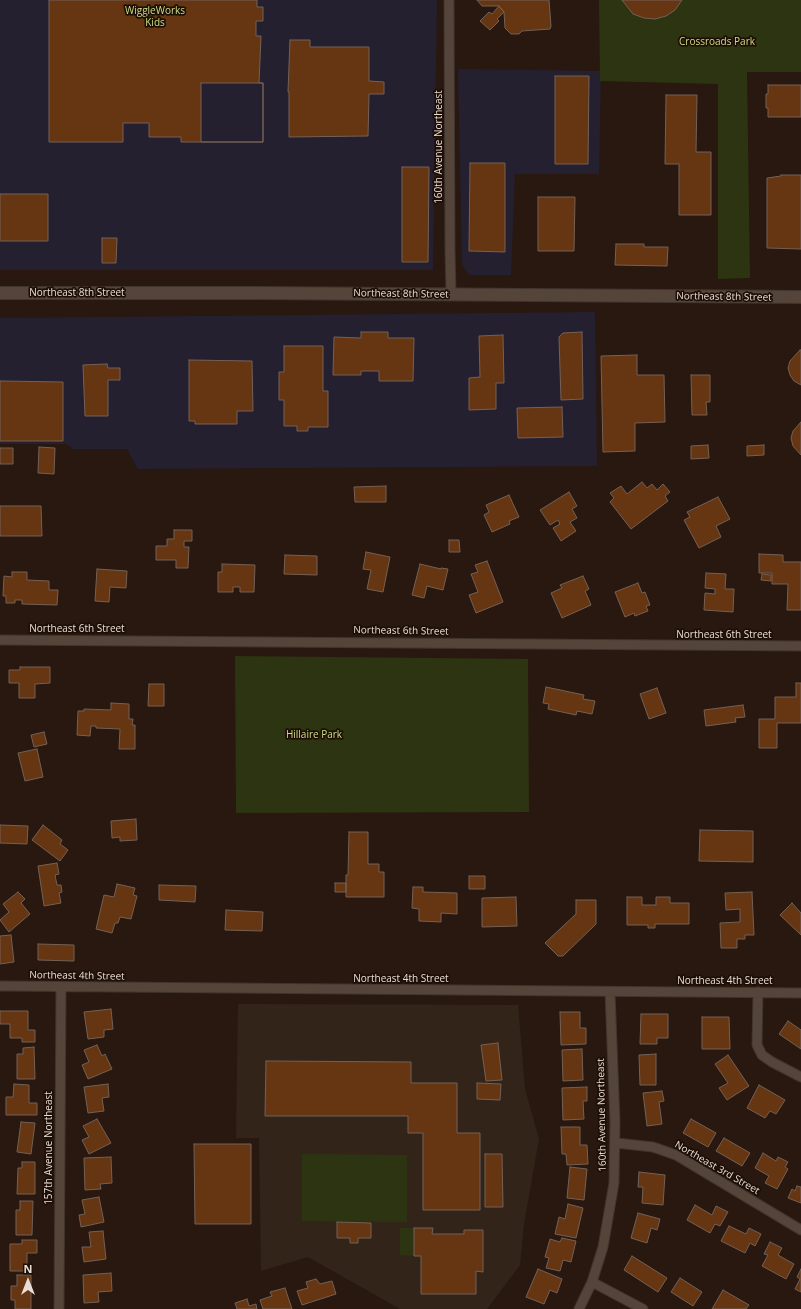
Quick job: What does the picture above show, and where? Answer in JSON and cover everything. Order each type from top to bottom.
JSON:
[{"type":"main road","name":"Northeast 8th Street","points":[[0,293],[451,294],[801,297]]},
{"type":"street","name":"160th Avenue Northeast","points":[[449,0],[451,294]]},
{"type":"street","name":"Northeast 6th Street","points":[[0,640],[801,646]]},
{"type":"street","name":"Northeast 4th Street","points":[[0,986],[801,993]]},
{"type":"street","name":"157th Avenue Northeast","points":[[59,1309],[61,987]]},
{"type":"street","name":"160th Avenue Northeast","points":[[580,1309],[592,1282],[603,1247],[614,1183],[616,1143],[610,992]]},
{"type":"street","points":[[758,992],[757,1045],[762,1055],[772,1062],[801,1076]]},
{"type":"street","name":"Northeast 3rd Street","points":[[616,1143],[653,1147],[676,1156],[801,1230]]},
{"type":"street","points":[[592,1282],[643,1309]]},
{"type":"shaded area","points":[[0,0],[437,0],[433,270],[0,270]]},
{"type":"shaded area","points":[[458,69],[601,71],[599,174],[515,174],[511,275],[469,275],[462,265]]},
{"type":"shaded area","points":[[595,312],[597,466],[138,469],[127,449],[73,449],[66,444],[0,444],[0,318]]},
{"type":"shaded area","points":[[238,1004],[518,1005],[525,1089],[539,1139],[524,1224],[520,1265],[487,1309],[400,1309],[308,1257],[261,1271],[259,1138],[236,1138]]},
{"type":"green space","name":"Crossroads Park","points":[[599,0],[801,0],[801,72],[747,72],[750,278],[718,279],[718,84],[600,81]]},
{"type":"green space","name":"Hillaire Park","points":[[235,656],[528,659],[529,812],[236,813]]},
{"type":"green space","points":[[302,1154],[407,1155],[407,1222],[302,1221]]},
{"type":"green space","points":[[400,1228],[414,1228],[414,1256],[400,1255]]},
{"type":"building","points":[[49,0],[257,0],[257,7],[263,7],[263,21],[256,21],[256,36],[261,36],[259,83],[263,83],[263,142],[181,142],[181,137],[149,137],[149,123],[123,123],[123,142],[49,142]]},
{"type":"building","points":[[477,0],[549,0],[550,29],[522,31],[519,34],[511,34],[505,28],[504,12],[499,6],[482,6]]},
{"type":"building","points":[[622,0],[682,0],[675,10],[666,16],[655,19],[644,18],[633,14]]},
{"type":"building","points":[[499,6],[504,12],[497,19],[499,21],[490,30],[480,21],[489,12],[492,14]]},
{"type":"building","points":[[290,40],[310,40],[310,47],[369,47],[369,81],[384,82],[384,94],[369,94],[368,136],[289,137],[288,92]]},
{"type":"building","points":[[555,76],[589,76],[588,164],[555,164]]},
{"type":"building","points":[[201,83],[263,83],[263,142],[201,142]]},
{"type":"building","points":[[768,85],[801,85],[801,117],[768,117],[768,108],[766,108],[766,94],[768,94]]},
{"type":"building","points":[[666,95],[697,95],[696,152],[711,152],[711,215],[679,215],[679,164],[665,164]]},
{"type":"building","points":[[470,163],[505,163],[505,252],[469,251]]},
{"type":"building","points":[[402,167],[429,167],[428,262],[402,262]]},
{"type":"building","points":[[781,175],[801,175],[801,249],[767,248],[767,178]]},
{"type":"building","points":[[0,194],[48,194],[48,241],[0,241]]},
{"type":"building","points":[[538,197],[575,197],[574,251],[538,251]]},
{"type":"building","points":[[102,238],[117,238],[116,263],[102,263]]},
{"type":"building","points":[[616,244],[644,244],[644,247],[668,247],[667,266],[615,265]]},
{"type":"building","points":[[361,332],[388,332],[388,338],[414,338],[413,381],[379,381],[379,371],[361,371],[361,375],[333,375],[334,337],[361,338]]},
{"type":"building","points":[[582,332],[583,399],[561,400],[559,337],[563,333]]},
{"type":"building","points":[[503,335],[504,383],[496,383],[496,409],[469,410],[469,378],[480,377],[479,336]]},
{"type":"building","points":[[284,346],[323,346],[323,391],[328,391],[328,427],[308,427],[308,431],[297,431],[297,426],[284,426],[284,400],[279,400],[279,372],[284,372]]},
{"type":"building","points":[[800,350],[801,385],[794,381],[788,368],[790,361]]},
{"type":"building","points":[[637,355],[637,375],[664,375],[665,422],[635,423],[635,451],[603,452],[601,356]]},
{"type":"building","points":[[189,360],[252,361],[253,411],[237,411],[237,424],[195,424],[195,421],[189,421]]},
{"type":"building","points":[[107,364],[108,368],[120,368],[120,380],[108,380],[108,416],[85,416],[83,365]]},
{"type":"building","points":[[691,375],[710,375],[710,402],[706,402],[707,415],[692,415]]},
{"type":"building","points":[[0,381],[63,382],[63,441],[0,441]]},
{"type":"building","points":[[562,407],[563,437],[518,438],[517,408]]},
{"type":"building","points":[[801,422],[801,455],[793,446],[791,438],[793,431]]},
{"type":"building","points":[[708,445],[709,458],[691,459],[691,446]]},
{"type":"building","points":[[764,445],[764,455],[747,456],[747,446]]},
{"type":"building","points":[[39,447],[55,448],[54,474],[38,473]]},
{"type":"building","points":[[0,448],[13,448],[13,464],[0,464]]},
{"type":"building","points":[[642,482],[647,488],[652,484],[657,490],[663,484],[670,492],[665,496],[668,501],[631,529],[610,502],[614,498],[610,493],[621,486],[627,494]]},
{"type":"building","points":[[386,486],[386,502],[355,502],[354,487]]},
{"type":"building","points":[[569,492],[577,506],[572,509],[577,518],[570,522],[576,531],[561,541],[553,528],[560,524],[558,520],[550,525],[540,510]]},
{"type":"building","points":[[509,495],[519,517],[509,521],[510,524],[492,532],[484,515],[489,512],[486,505]]},
{"type":"building","points":[[718,497],[730,519],[716,526],[721,537],[699,548],[684,520],[690,517],[687,512]]},
{"type":"building","points":[[0,506],[41,506],[42,536],[0,536]]},
{"type":"building","points":[[174,530],[192,530],[192,541],[184,541],[184,547],[189,547],[188,568],[176,568],[176,560],[156,560],[156,546],[167,546],[167,539],[174,539]]},
{"type":"building","points":[[449,540],[459,540],[460,552],[449,552]]},
{"type":"building","points":[[366,552],[390,557],[383,592],[367,589],[371,570],[363,569]]},
{"type":"building","points":[[759,554],[783,555],[783,562],[801,562],[801,610],[787,610],[788,584],[772,584],[772,573],[759,573]]},
{"type":"building","points":[[285,555],[317,556],[317,575],[284,574]]},
{"type":"building","points":[[487,561],[503,602],[476,613],[469,595],[478,592],[471,574],[478,572],[475,565]]},
{"type":"building","points":[[222,564],[255,565],[254,592],[240,592],[240,587],[233,587],[233,592],[218,592],[218,572],[222,572]]},
{"type":"building","points":[[420,564],[441,569],[448,569],[443,590],[427,586],[424,598],[412,595]]},
{"type":"building","points":[[97,569],[127,571],[126,588],[110,587],[109,602],[95,601]]},
{"type":"building","points":[[12,572],[27,572],[27,580],[49,581],[49,590],[58,590],[57,605],[22,604],[22,600],[15,600],[15,603],[6,603],[6,596],[3,596],[4,576],[12,577]]},
{"type":"building","points":[[706,573],[726,574],[725,589],[734,589],[733,612],[704,610],[705,593],[715,594],[715,589],[705,588]]},
{"type":"building","points":[[762,574],[771,575],[771,581],[761,580]]},
{"type":"building","points":[[583,576],[589,589],[585,591],[591,605],[562,618],[551,593],[562,588],[560,585]]},
{"type":"building","points":[[638,583],[642,593],[645,592],[650,605],[646,606],[648,611],[635,616],[634,613],[625,617],[615,592]]},
{"type":"building","points":[[20,667],[50,667],[50,683],[35,684],[35,698],[19,698],[19,683],[9,683],[9,670],[20,670]]},
{"type":"building","points":[[796,683],[801,683],[801,723],[777,723],[777,748],[759,748],[759,719],[775,719],[775,697],[796,697]]},
{"type":"building","points":[[149,684],[164,684],[164,706],[148,706]]},
{"type":"building","points":[[546,687],[584,695],[583,699],[595,701],[592,714],[577,711],[576,715],[548,709],[549,704],[543,703]]},
{"type":"building","points":[[657,688],[666,713],[649,719],[640,694]]},
{"type":"building","points":[[111,703],[129,704],[129,719],[133,719],[132,725],[135,725],[135,749],[119,749],[120,729],[96,728],[96,726],[91,726],[90,736],[77,735],[78,711],[84,711],[84,709],[111,710]]},
{"type":"building","points":[[743,705],[745,717],[735,718],[736,722],[706,726],[704,710]]},
{"type":"building","points":[[44,732],[47,744],[34,747],[31,735]]},
{"type":"building","points":[[37,749],[43,777],[25,781],[18,753]]},
{"type":"building","points":[[136,819],[137,840],[120,841],[120,837],[112,838],[111,821]]},
{"type":"building","points":[[0,825],[28,826],[27,844],[0,843]]},
{"type":"building","points":[[43,825],[62,840],[60,844],[68,850],[60,861],[32,840]]},
{"type":"building","points":[[700,830],[753,831],[753,862],[699,861]]},
{"type":"building","points":[[349,832],[368,832],[368,864],[379,864],[379,872],[384,872],[384,897],[346,897]]},
{"type":"building","points":[[57,863],[59,874],[55,875],[57,885],[61,885],[62,892],[59,893],[61,903],[44,906],[38,866]]},
{"type":"building","points":[[469,876],[485,876],[485,889],[469,889]]},
{"type":"building","points":[[335,883],[346,883],[346,892],[335,892]]},
{"type":"building","points":[[117,884],[135,888],[133,895],[137,896],[131,919],[120,917],[118,923],[115,923],[112,933],[96,929],[104,895],[114,897]]},
{"type":"building","points":[[159,885],[196,886],[195,902],[159,900]]},
{"type":"building","points":[[413,887],[423,887],[423,892],[457,893],[457,914],[441,913],[441,922],[419,921],[419,909],[412,908]]},
{"type":"building","points":[[18,892],[25,899],[21,903],[30,914],[9,932],[0,920],[9,912],[3,904]]},
{"type":"building","points":[[752,892],[754,935],[745,935],[745,939],[737,939],[737,948],[721,948],[720,923],[740,922],[740,909],[726,910],[725,893]]},
{"type":"building","points":[[516,897],[517,926],[482,927],[482,898]]},
{"type":"building","points":[[627,897],[642,897],[642,905],[656,905],[656,897],[670,897],[670,903],[689,903],[689,924],[655,924],[655,928],[648,928],[648,925],[627,925]]},
{"type":"building","points":[[576,900],[596,900],[596,924],[563,956],[558,956],[545,943],[576,914]]},
{"type":"building","points":[[792,903],[801,913],[801,935],[780,915]]},
{"type":"building","points":[[226,910],[263,912],[262,931],[225,930]]},
{"type":"building","points":[[11,935],[14,962],[0,964],[0,936]]},
{"type":"building","points":[[38,944],[74,945],[74,961],[38,960]]},
{"type":"building","points":[[111,1009],[113,1029],[104,1030],[104,1037],[88,1039],[84,1012]]},
{"type":"building","points":[[0,1011],[28,1011],[28,1030],[35,1030],[35,1042],[22,1042],[22,1038],[10,1038],[10,1024],[0,1024]]},
{"type":"building","points":[[560,1012],[580,1012],[580,1028],[586,1028],[586,1044],[561,1045]]},
{"type":"building","points":[[641,1014],[668,1014],[668,1038],[657,1038],[657,1044],[640,1044]]},
{"type":"building","points":[[702,1017],[729,1017],[730,1049],[702,1049]]},
{"type":"building","points":[[788,1021],[801,1030],[801,1049],[779,1034]]},
{"type":"building","points":[[498,1043],[502,1080],[486,1081],[481,1045]]},
{"type":"building","points":[[97,1045],[102,1056],[105,1054],[112,1069],[88,1079],[82,1065],[89,1062],[84,1050]]},
{"type":"building","points":[[34,1047],[35,1079],[17,1079],[17,1054],[23,1054],[23,1048]]},
{"type":"building","points":[[582,1049],[583,1080],[563,1081],[562,1050]]},
{"type":"building","points":[[656,1054],[656,1085],[640,1085],[639,1055]]},
{"type":"building","points":[[728,1055],[749,1086],[727,1100],[719,1088],[728,1083],[715,1064]]},
{"type":"building","points":[[266,1061],[411,1062],[411,1083],[457,1083],[457,1133],[480,1133],[480,1210],[423,1210],[423,1133],[408,1133],[408,1116],[265,1116]]},
{"type":"building","points":[[477,1083],[501,1084],[500,1100],[477,1099]]},
{"type":"building","points":[[14,1084],[29,1085],[29,1103],[37,1103],[37,1115],[6,1115],[6,1097],[13,1097]]},
{"type":"building","points":[[108,1084],[109,1097],[102,1098],[104,1111],[88,1113],[84,1087]]},
{"type":"building","points":[[759,1085],[785,1100],[776,1114],[770,1111],[765,1118],[747,1108]]},
{"type":"building","points":[[587,1087],[587,1101],[583,1101],[584,1119],[563,1120],[562,1088]]},
{"type":"building","points":[[662,1091],[664,1101],[659,1102],[662,1124],[647,1126],[643,1093]]},
{"type":"building","points":[[97,1119],[111,1143],[89,1154],[82,1140],[89,1137],[83,1126]]},
{"type":"building","points":[[691,1119],[716,1133],[708,1147],[683,1133]]},
{"type":"building","points":[[21,1122],[35,1123],[31,1154],[17,1152]]},
{"type":"building","points":[[561,1127],[580,1127],[580,1145],[587,1145],[588,1164],[567,1165],[566,1154],[562,1154]]},
{"type":"building","points":[[724,1138],[750,1153],[742,1166],[716,1151]]},
{"type":"building","points":[[194,1144],[251,1144],[251,1224],[195,1224]]},
{"type":"building","points":[[763,1153],[776,1161],[778,1157],[788,1162],[785,1167],[788,1169],[777,1189],[765,1183],[769,1176],[755,1168]]},
{"type":"building","points":[[485,1154],[502,1154],[503,1207],[485,1207]]},
{"type":"building","points":[[111,1157],[112,1183],[100,1184],[101,1189],[85,1190],[84,1158]]},
{"type":"building","points":[[22,1162],[35,1162],[35,1194],[17,1194],[18,1168],[22,1168]]},
{"type":"building","points":[[570,1167],[587,1169],[584,1200],[567,1198]]},
{"type":"building","points":[[639,1172],[665,1175],[663,1205],[642,1203],[643,1187],[638,1187]]},
{"type":"building","points":[[797,1186],[801,1187],[801,1203],[788,1198],[792,1189],[795,1191]]},
{"type":"building","points":[[99,1197],[104,1222],[81,1227],[79,1215],[85,1214],[82,1200]]},
{"type":"building","points":[[20,1201],[33,1201],[32,1235],[16,1235],[16,1210],[20,1210]]},
{"type":"building","points":[[568,1204],[583,1208],[576,1238],[555,1234],[559,1217],[565,1219]]},
{"type":"building","points":[[695,1205],[712,1215],[716,1206],[728,1212],[720,1226],[715,1224],[710,1233],[687,1220]]},
{"type":"building","points":[[638,1213],[660,1219],[657,1230],[651,1228],[647,1243],[631,1238]]},
{"type":"building","points":[[337,1222],[371,1223],[371,1238],[358,1238],[358,1243],[350,1243],[350,1238],[337,1238]]},
{"type":"building","points":[[729,1226],[746,1234],[749,1228],[761,1234],[755,1246],[750,1243],[745,1253],[721,1241]]},
{"type":"building","points":[[414,1228],[433,1228],[432,1234],[464,1234],[464,1230],[483,1230],[483,1272],[476,1271],[476,1294],[421,1294],[421,1256],[414,1256]]},
{"type":"building","points":[[103,1231],[106,1259],[84,1262],[82,1247],[91,1247],[89,1232]]},
{"type":"building","points":[[562,1238],[576,1241],[571,1262],[563,1260],[560,1271],[546,1268],[549,1258],[545,1257],[550,1239],[560,1242]]},
{"type":"building","points":[[22,1240],[37,1240],[37,1253],[27,1253],[27,1271],[10,1271],[10,1244],[22,1244]]},
{"type":"building","points":[[770,1242],[782,1248],[778,1255],[794,1264],[786,1279],[762,1266],[768,1255],[764,1254]]},
{"type":"building","points":[[632,1256],[667,1278],[658,1292],[624,1270]]},
{"type":"building","points":[[538,1269],[562,1279],[557,1293],[550,1290],[544,1304],[526,1297]]},
{"type":"building","points":[[801,1269],[801,1292],[795,1289],[800,1279],[797,1277]]},
{"type":"building","points":[[111,1273],[112,1291],[98,1292],[99,1302],[84,1303],[83,1275]]},
{"type":"building","points":[[17,1275],[31,1275],[31,1309],[15,1309],[15,1300],[11,1300],[11,1286],[17,1286]]},
{"type":"building","points":[[680,1278],[702,1292],[693,1306],[671,1292]]},
{"type":"building","points":[[316,1279],[320,1284],[332,1281],[336,1294],[302,1305],[297,1291],[308,1288],[306,1282]]},
{"type":"building","points":[[285,1288],[292,1309],[263,1309],[260,1300],[272,1296],[270,1292]]},
{"type":"building","points":[[723,1290],[749,1305],[746,1309],[712,1309]]},
{"type":"building","points":[[247,1299],[249,1306],[256,1304],[257,1309],[237,1309],[235,1303]]},
{"type":"park label","name":"WiggleWorks Kids","points":[[155,16]]}]
